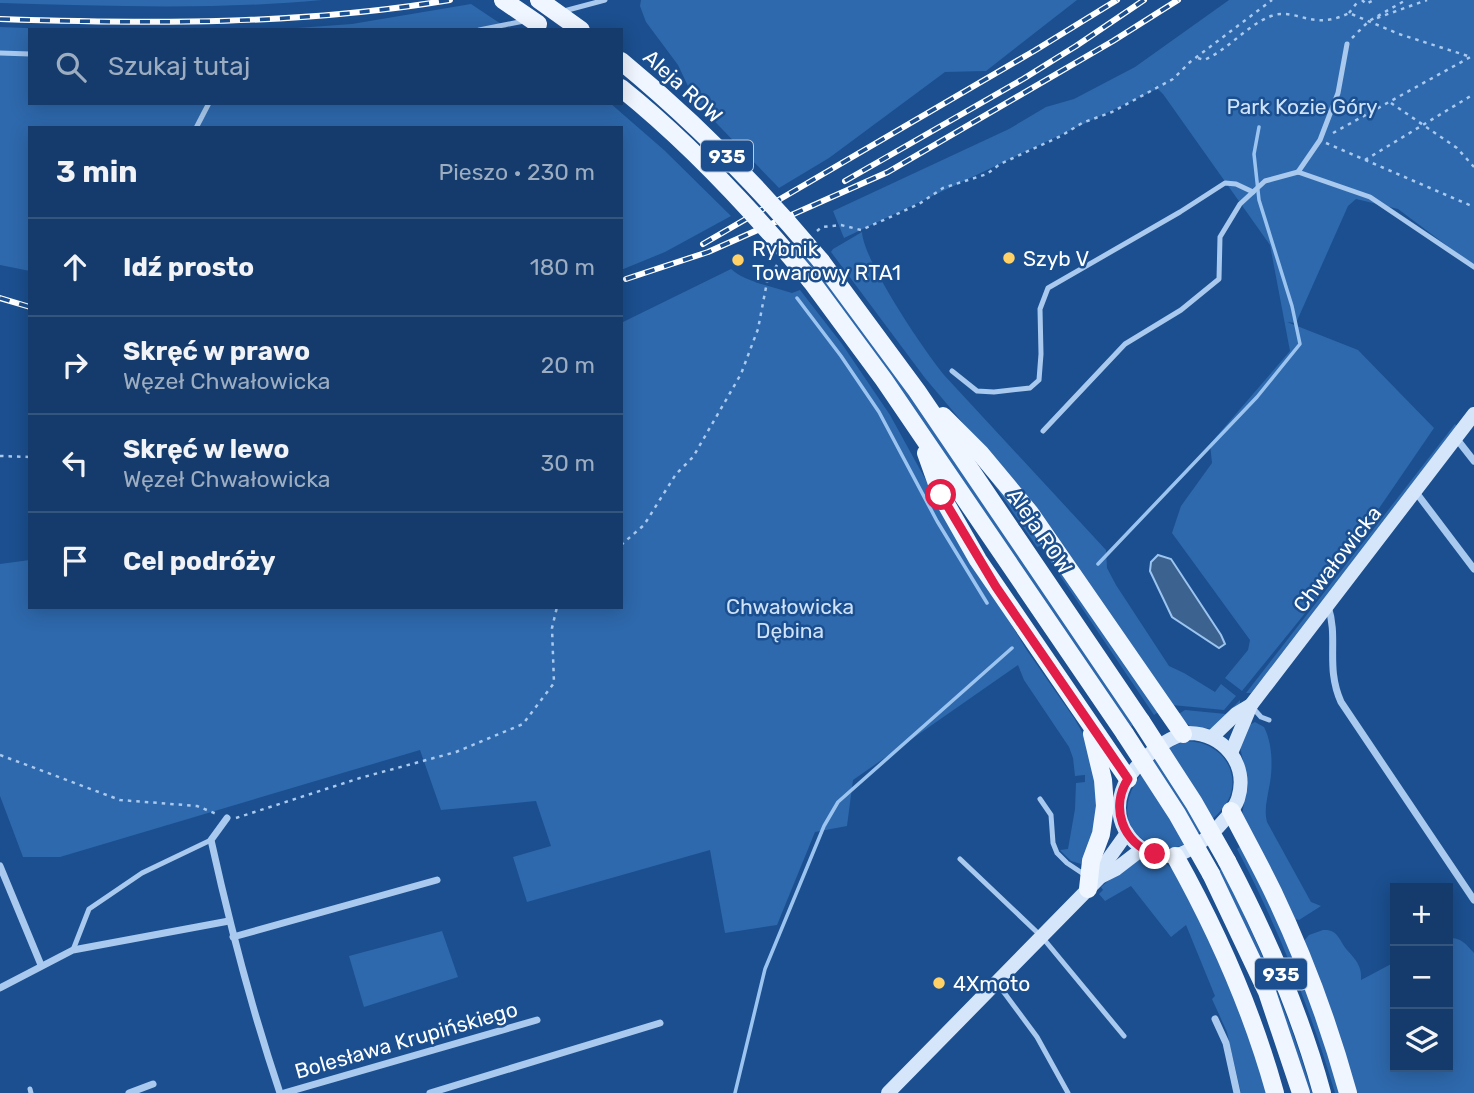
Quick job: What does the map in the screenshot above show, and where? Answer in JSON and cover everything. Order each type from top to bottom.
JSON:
[{"type":"main road","points":[[503,0],[576,28]]},
{"type":"main road","name":"Aleja ROW","points":[[623,63],[721,150],[821,261],[917,391],[1141,721],[1194,803],[1255,916],[1282,976],[1322,1093]]},
{"type":"main road","name":"Aleja ROW","points":[[623,90],[713,170],[775,237],[811,281],[918,430],[1125,734],[1177,814],[1243,938],[1267,992],[1301,1093]]},
{"type":"main road","points":[[917,391],[980,453],[1022,503],[1183,734]]},
{"type":"main road","name":"Chwałowicka","points":[[1231,753],[1251,705],[1474,414]]},
{"type":"main road","points":[[918,430],[941,495],[962,533],[1128,779]]},
{"type":"main road","name":"Chwałowicka","points":[[1212,737],[1236,714],[1251,705]]},
{"type":"main road","points":[[1089,720],[1100,763],[1105,806],[1101,834],[1091,861],[1092,881]]},
{"type":"main road","points":[[1195,733],[1212,737],[1231,753],[1237,765],[1239,794],[1231,811],[1198,845],[1175,856],[1162,856],[1142,849],[1127,833],[1119,809],[1122,791],[1128,779],[1155,749],[1170,739],[1195,733]]},
{"type":"main road","points":[[1231,811],[1273,890],[1300,952],[1326,1020],[1348,1093]]},
{"type":"main road","points":[[888,1093],[1042,937],[1092,881],[1127,833]]},
{"type":"main road","points":[[1092,881],[1116,869],[1142,849]]},
{"type":"main road","points":[[1175,856],[1223,951],[1252,1023],[1275,1093]]},
{"type":"street","points":[[1456,438],[1474,461]]},
{"type":"street","points":[[1415,491],[1474,569]]},
{"type":"street","points":[[1328,605],[1334,624],[1332,665],[1341,702],[1474,900]]},
{"type":"street","points":[[211,840],[226,818]]},
{"type":"street","name":"Bolesława Krupińskiego","points":[[211,840],[254,1016],[282,1093],[537,1020]]},
{"type":"street","points":[[0,866],[41,965]]},
{"type":"street","points":[[233,937],[437,880]]},
{"type":"street","points":[[0,988],[73,950],[229,921]]},
{"type":"street","points":[[1215,1019],[1226,1043],[1237,1093]]},
{"type":"street","points":[[430,1093],[660,1023]]},
{"type":"street","points":[[129,1093],[153,1084]]},
{"type":"lane","points":[[489,28],[604,0]]},
{"type":"lane","points":[[1298,172],[1321,140],[1338,93],[1347,44]]},
{"type":"lane","points":[[0,54],[28,54]]},
{"type":"lane","points":[[198,126],[208,105]]},
{"type":"lane","points":[[1043,431],[1125,344],[1181,310],[1219,279],[1220,237],[1240,204],[1265,181],[1298,172],[1370,197],[1474,267]]},
{"type":"lane","points":[[951,371],[977,391],[994,392],[1030,387],[1039,380],[1040,309],[1048,288],[1225,183],[1237,184],[1253,192]]},
{"type":"lane","points":[[1251,705],[1256,713],[1269,720]]},
{"type":"lane","points":[[1040,799],[1051,814],[1053,843],[1058,853],[1092,881]]},
{"type":"lane","points":[[73,950],[89,909],[142,873],[211,840]]},
{"type":"lane","points":[[960,859],[1042,937],[1124,1036]]},
{"type":"lane","points":[[997,983],[1037,1037],[1068,1093]]},
{"type":"path","points":[[813,235],[822,227],[841,225],[861,230],[919,204],[943,188],[987,173],[1082,123],[1112,112],[1173,79],[1190,62],[1272,0]]},
{"type":"path","points":[[1198,58],[1204,60],[1214,55],[1255,23],[1276,14],[1318,20],[1337,18],[1349,13],[1361,0],[1366,4],[1374,0]]},
{"type":"path","points":[[1347,44],[1369,21],[1406,0]]},
{"type":"path","points":[[1369,21],[1427,0]]},
{"type":"path","points":[[1349,13],[1399,34],[1473,56]]},
{"type":"path","points":[[1321,140],[1473,56]]},
{"type":"path","points":[[1365,160],[1474,94]]},
{"type":"path","points":[[1390,102],[1458,148],[1474,167]]},
{"type":"path","points":[[1321,140],[1474,207]]},
{"type":"path","points":[[623,543],[644,525],[676,474],[693,457],[741,374],[758,329],[767,282],[776,267],[785,259]]},
{"type":"path","points":[[0,456],[28,457]]},
{"type":"path","points":[[0,755],[120,800],[197,806],[226,818],[240,818],[360,779],[456,752],[523,724],[554,683],[552,628],[557,609]]},
{"type":"green space","points":[[0,0],[322,0],[161,6],[0,3]]},
{"type":"green space","points":[[641,0],[1077,0],[986,71],[945,72],[829,158],[779,188],[695,101],[678,65],[646,22],[640,6]]},
{"type":"green space","name":"Park Kozie Góry","points":[[1229,0],[1474,0],[1474,266],[1398,209],[1356,199],[1348,206],[1296,323],[1287,322],[1358,350],[1434,428],[1319,596],[1242,691],[1225,678],[1248,650],[1250,640],[1172,533],[1181,506],[1212,463],[1210,444],[1290,351],[1270,245],[1163,94],[1151,82],[1157,89],[844,238],[833,211],[1009,129],[1046,107],[1074,99],[1135,67]]},
{"type":"green space","points":[[471,4],[507,28],[297,28],[352,24]]},
{"type":"green space","points":[[0,27],[28,28],[28,105],[612,105],[664,150],[731,216],[665,252],[623,269],[623,126],[28,126],[28,271],[0,265]]},
{"type":"green space","points":[[862,232],[865,246],[883,284],[944,375],[1106,550],[1107,568],[1116,585],[1169,666],[1215,692],[1221,684],[1236,696],[1224,710],[1172,705],[1011,480],[925,378],[831,252]]},
{"type":"green space","points":[[806,256],[885,360],[1134,724],[1130,728],[802,259]]},
{"type":"green space","name":"Chwałowicka Dębina","points":[[731,269],[760,284],[792,293],[800,290],[842,344],[890,415],[939,504],[1026,649],[1090,746],[1097,800],[1096,817],[1081,864],[1071,861],[1060,850],[1068,849],[1075,809],[1076,783],[1085,782],[1085,775],[1075,776],[1069,747],[1024,680],[1018,665],[853,780],[847,826],[815,832],[777,925],[725,933],[710,850],[527,902],[513,857],[551,846],[536,801],[441,810],[420,750],[60,857],[23,857],[0,796],[0,564],[28,560],[28,609],[623,609],[623,322]]},
{"type":"green space","points":[[1455,424],[1457,426],[1259,683],[1251,693],[1246,693]]},
{"type":"green space","points":[[975,457],[1010,497],[1160,711],[1154,715],[1040,546],[1037,547]]},
{"type":"green space","points":[[1240,700],[1240,705],[1212,729],[1190,726],[1177,715],[1185,710],[1226,714]]},
{"type":"green space","points":[[1255,722],[1264,727],[1271,749],[1267,822],[1311,902],[1321,906],[1299,920],[1295,919],[1242,816],[1246,790],[1240,747],[1249,725]]},
{"type":"green space","points":[[1183,742],[1205,744],[1222,756],[1232,774],[1230,796],[1218,814],[1191,840],[1176,847],[1152,845],[1133,829],[1127,815],[1128,800],[1134,785],[1156,758]]},
{"type":"green space","points":[[1243,844],[1288,936],[1343,1093],[1335,1093],[1292,968],[1237,849]]},
{"type":"green space","points":[[1142,858],[1164,862],[1176,872],[1229,979],[1269,1093],[1241,1093],[1227,1032],[1212,999],[1215,996],[1186,925],[1171,937],[1131,886],[1105,901],[1099,894],[1103,890],[1101,887],[1130,862]]},
{"type":"green space","points":[[1222,868],[1272,979],[1294,1035],[1312,1093],[1308,1093],[1261,962],[1218,871]]},
{"type":"green space","points":[[1328,930],[1338,936],[1358,964],[1361,980],[1390,965],[1390,1072],[1453,1072],[1453,938],[1468,947],[1474,953],[1474,1093],[1355,1093],[1303,942],[1309,935]]},
{"type":"green space","points":[[442,931],[458,977],[364,1007],[349,956]]},
{"type":"shaded area","points":[[1158,555],[1171,559],[1225,644],[1219,648],[1172,617],[1150,571],[1151,562]]},
{"type":"waterway","points":[[1098,564],[1257,397],[1300,344],[1292,306],[1259,200],[1254,154],[1259,127]]},
{"type":"waterway","points":[[797,298],[879,412],[937,521],[987,603]]},
{"type":"waterway","points":[[735,1093],[765,969],[824,826],[838,802],[1012,648]]},
{"type":"railway","points":[[0,19],[225,21],[338,14],[450,0]]},
{"type":"railway","points":[[703,244],[1117,0]]},
{"type":"railway","points":[[845,181],[1023,79],[1144,0]]},
{"type":"railway","points":[[626,279],[708,252],[888,172],[1113,41],[1178,0]]},
{"type":"railway","points":[[0,298],[28,306]]},
{"type":"place","name":"Szyb V","points":[[1009,258]]},
{"type":"place","name":"Rybnik Towarowy RTA1","points":[[738,260]]},
{"type":"place","name":"4Xmoto","points":[[939,983]]},
{"type":"route","points":[[941,495],[978,560],[1128,779],[1120,797],[1121,821],[1134,843],[1155,854]]}]
